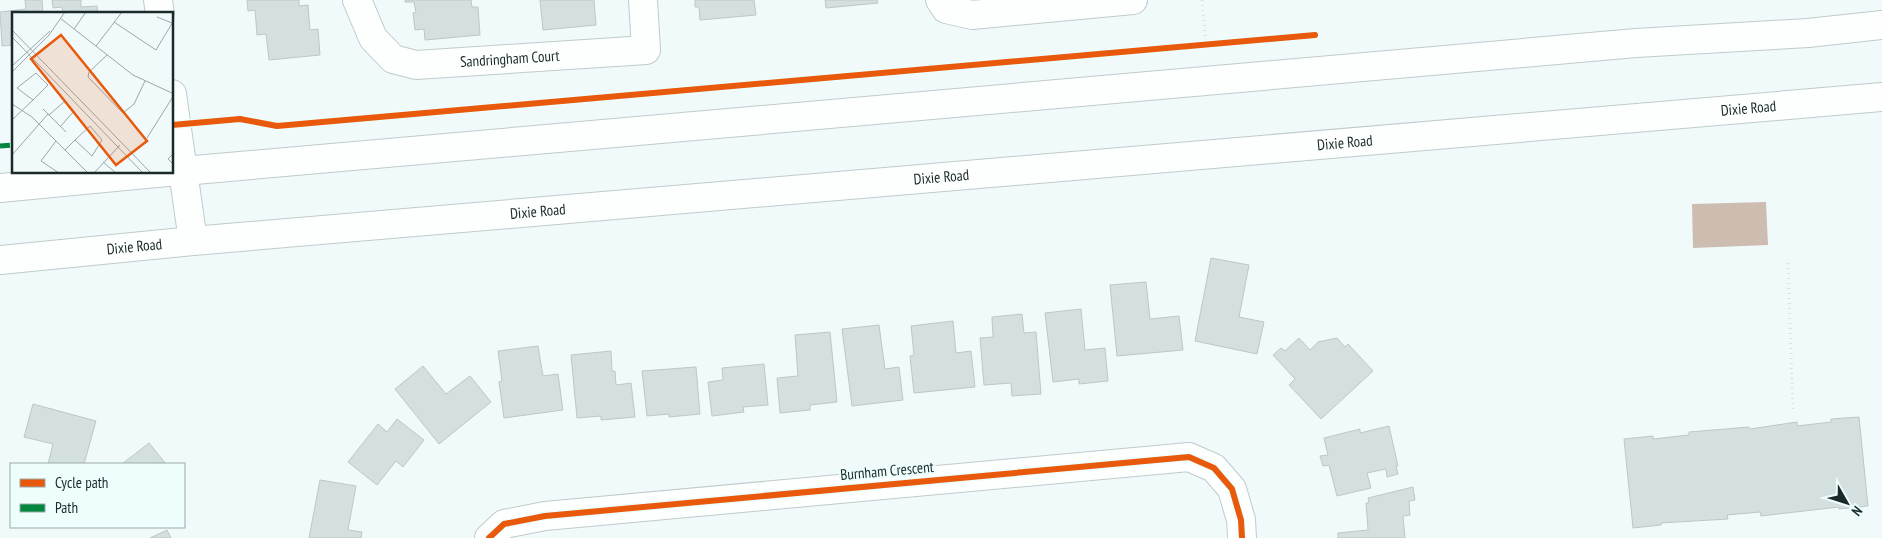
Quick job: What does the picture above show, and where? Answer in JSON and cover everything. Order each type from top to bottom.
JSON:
[{"type":"main road","name":"Sandringham Court","points":[[357,0],[373,38],[393,59],[416,65],[646,50],[642,0]]},
{"type":"main road","points":[[940,0],[946,9],[972,15],[1133,0]]},
{"type":"main road","points":[[193,241],[174,172],[1636,43],[1808,33],[1882,25]]},
{"type":"main road","name":"Dixie Road","points":[[0,260],[193,241],[1882,97]]},
{"type":"main road","points":[[0,188],[152,174]]},
{"type":"main road","name":"Burnham Crescent","points":[[489,538],[504,524],[545,516],[1188,457],[1214,468],[1232,489],[1241,520],[1242,538]]},
{"type":"path","points":[[1202,0],[1206,45]]},
{"type":"path","points":[[1788,263],[1793,410]]},
{"type":"shaded area","points":[[1766,202],[1768,245],[1693,248],[1692,204]]},
{"type":"building","points":[[25,0],[42,0],[43,12],[12,12],[12,45],[2,46],[0,12],[26,9]]},
{"type":"building","points":[[52,0],[81,0],[81,7],[97,6],[98,12],[63,12],[62,7],[53,8]]},
{"type":"building","points":[[247,0],[299,0],[299,6],[308,5],[310,30],[318,29],[320,55],[269,60],[266,34],[257,35],[255,10],[248,11]]},
{"type":"building","points":[[405,0],[471,0],[472,7],[478,7],[480,35],[425,40],[424,29],[415,30],[413,13],[416,12],[414,2],[405,2]]},
{"type":"building","points":[[540,0],[594,0],[596,25],[543,30]]},
{"type":"building","points":[[695,0],[754,0],[756,15],[700,20],[699,7],[695,7]]},
{"type":"building","points":[[825,0],[877,0],[878,3],[826,8]]},
{"type":"building","points":[[1211,258],[1249,265],[1239,317],[1264,322],[1257,354],[1195,341]]},
{"type":"building","points":[[1146,282],[1150,319],[1179,316],[1183,350],[1117,356],[1110,285]]},
{"type":"building","points":[[1081,309],[1085,350],[1105,348],[1108,381],[1079,384],[1079,379],[1053,382],[1045,313]]},
{"type":"building","points":[[1022,314],[1024,333],[1036,332],[1041,394],[1012,396],[1011,383],[984,385],[980,338],[993,337],[992,317]]},
{"type":"building","points":[[953,321],[956,353],[971,351],[975,387],[914,393],[910,356],[914,355],[911,326]]},
{"type":"building","points":[[879,325],[885,369],[899,367],[903,400],[852,406],[842,329]]},
{"type":"building","points":[[830,332],[837,402],[810,405],[810,410],[780,413],[777,378],[798,376],[795,335]]},
{"type":"building","points":[[1299,338],[1310,350],[1318,342],[1337,338],[1345,347],[1348,344],[1373,371],[1321,419],[1289,385],[1295,379],[1273,355],[1281,348],[1285,351]]},
{"type":"building","points":[[538,346],[543,376],[558,374],[563,410],[504,418],[499,382],[502,381],[498,351]]},
{"type":"building","points":[[611,351],[612,371],[615,371],[616,385],[631,383],[635,417],[601,420],[601,416],[577,418],[571,355]]},
{"type":"building","points":[[764,364],[768,405],[743,407],[744,412],[712,416],[708,382],[723,380],[722,368]]},
{"type":"building","points":[[423,366],[446,394],[470,376],[491,402],[439,444],[395,389]]},
{"type":"building","points":[[696,367],[700,414],[669,417],[669,414],[647,416],[642,371]]},
{"type":"building","points":[[33,404],[96,421],[84,463],[48,463],[53,444],[24,437]]},
{"type":"building","points":[[1859,417],[1868,506],[1839,509],[1839,507],[1761,516],[1760,512],[1727,515],[1728,519],[1661,523],[1661,525],[1633,528],[1624,439],[1653,436],[1653,439],[1689,435],[1689,432],[1749,427],[1750,429],[1797,422],[1797,426],[1831,422],[1831,419]]},
{"type":"building","points":[[397,419],[424,440],[403,467],[396,461],[377,485],[348,462],[378,424],[387,432]]},
{"type":"building","points":[[1389,426],[1398,474],[1387,477],[1386,469],[1367,473],[1371,488],[1337,496],[1329,465],[1323,466],[1320,456],[1328,455],[1324,438],[1360,429],[1360,433]]},
{"type":"building","points":[[149,443],[165,463],[123,463]]},
{"type":"building","points":[[320,480],[356,486],[348,530],[362,532],[361,538],[309,538]]},
{"type":"building","points":[[1413,487],[1415,500],[1409,501],[1410,515],[1403,516],[1405,538],[1338,538],[1338,533],[1368,530],[1366,503],[1369,503],[1368,498]]},
{"type":"building","points":[[167,530],[171,538],[150,538]]},
{"type":"marked path","points":[[0,146],[12,145]]},
{"type":"cycle path","points":[[174,125],[240,119],[277,126],[1315,35]]},
{"type":"cycle path","points":[[489,538],[504,524],[545,516],[1189,457],[1214,468],[1232,489],[1241,520],[1242,538]]}]
